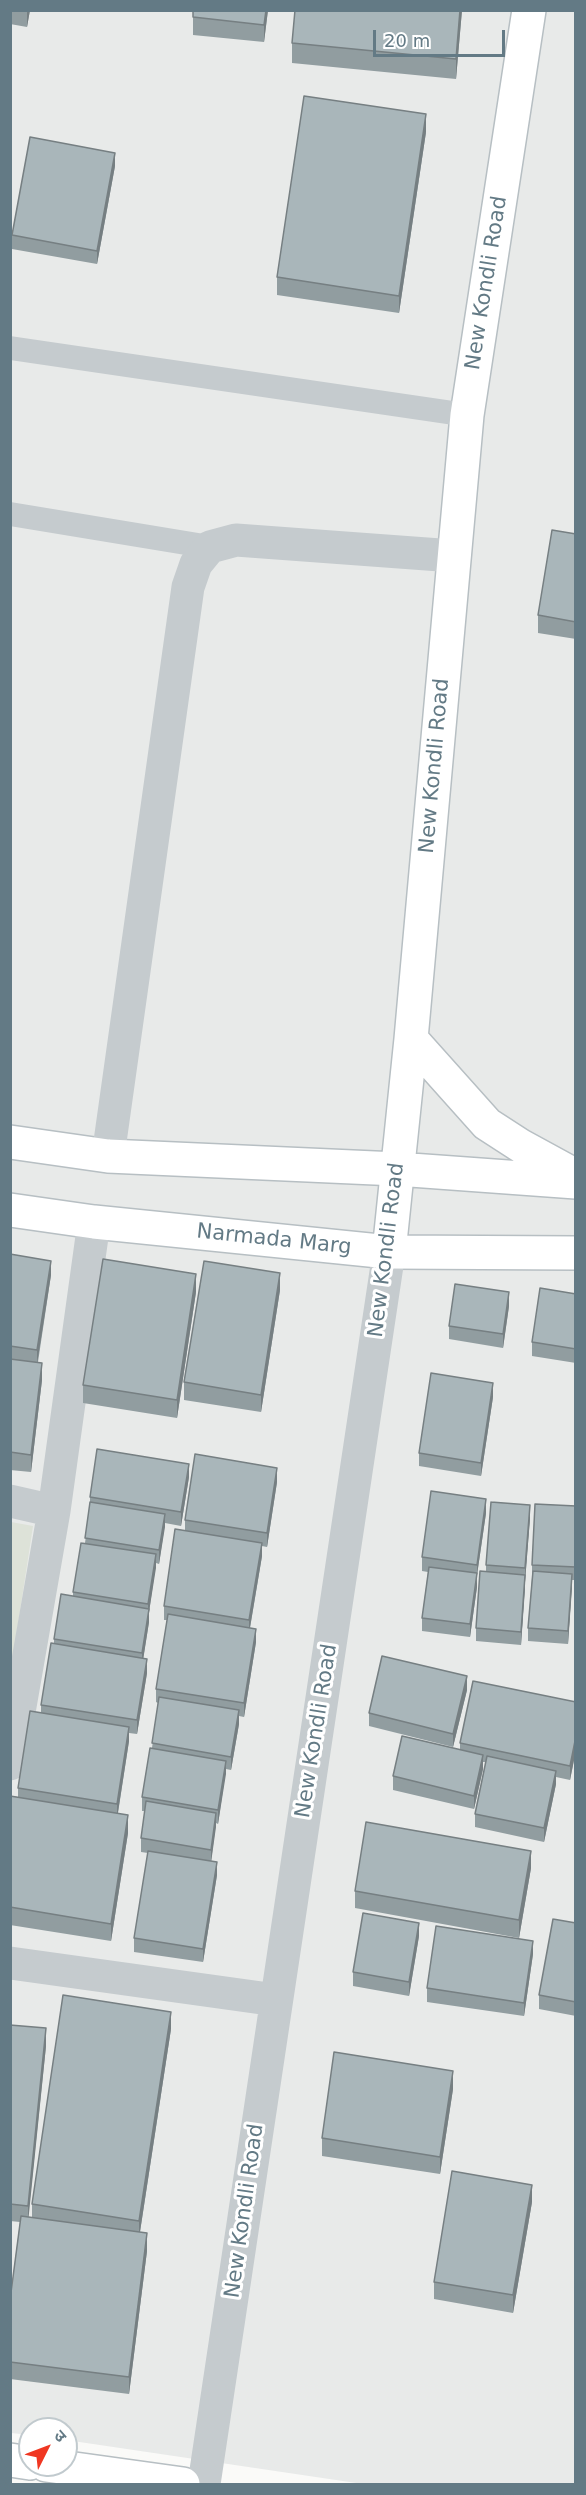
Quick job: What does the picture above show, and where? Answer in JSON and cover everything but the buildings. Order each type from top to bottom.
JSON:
[{"type":"street","name":"New Kondli Road","points":[[204,2484],[389,1252],[411,1039],[467,415],[529,10]]},
{"type":"street","points":[[108,1156],[188,587],[196,564],[210,547],[236,540],[454,556]]},
{"type":"street","points":[[411,1039],[487,1124],[521,1146],[576,1176]]},
{"type":"street","points":[[10,1142],[108,1156],[397,1169],[576,1182]]},
{"type":"street","name":"Narmada Marg","points":[[10,1210],[94,1222],[389,1252],[576,1253]]},
{"type":"street","points":[[10,1764],[15,1708],[54,1511],[94,1222]]},
{"type":"street","points":[[10,1501],[54,1511]]},
{"type":"street","points":[[10,1964],[276,2000]]},
{"type":"street","points":[[78,2469],[183,2484]]},
{"type":"lane","points":[[10,348],[467,415]]},
{"type":"lane","points":[[10,514],[210,547]]},
{"type":"shaded area","points":[[11,11],[575,11],[575,2484],[363,2484],[78,2442],[78,2417],[18,2417],[18,2434],[11,2433]]},
{"type":"shaded area","points":[[11,1522],[33,1526],[11,1670]]}]
